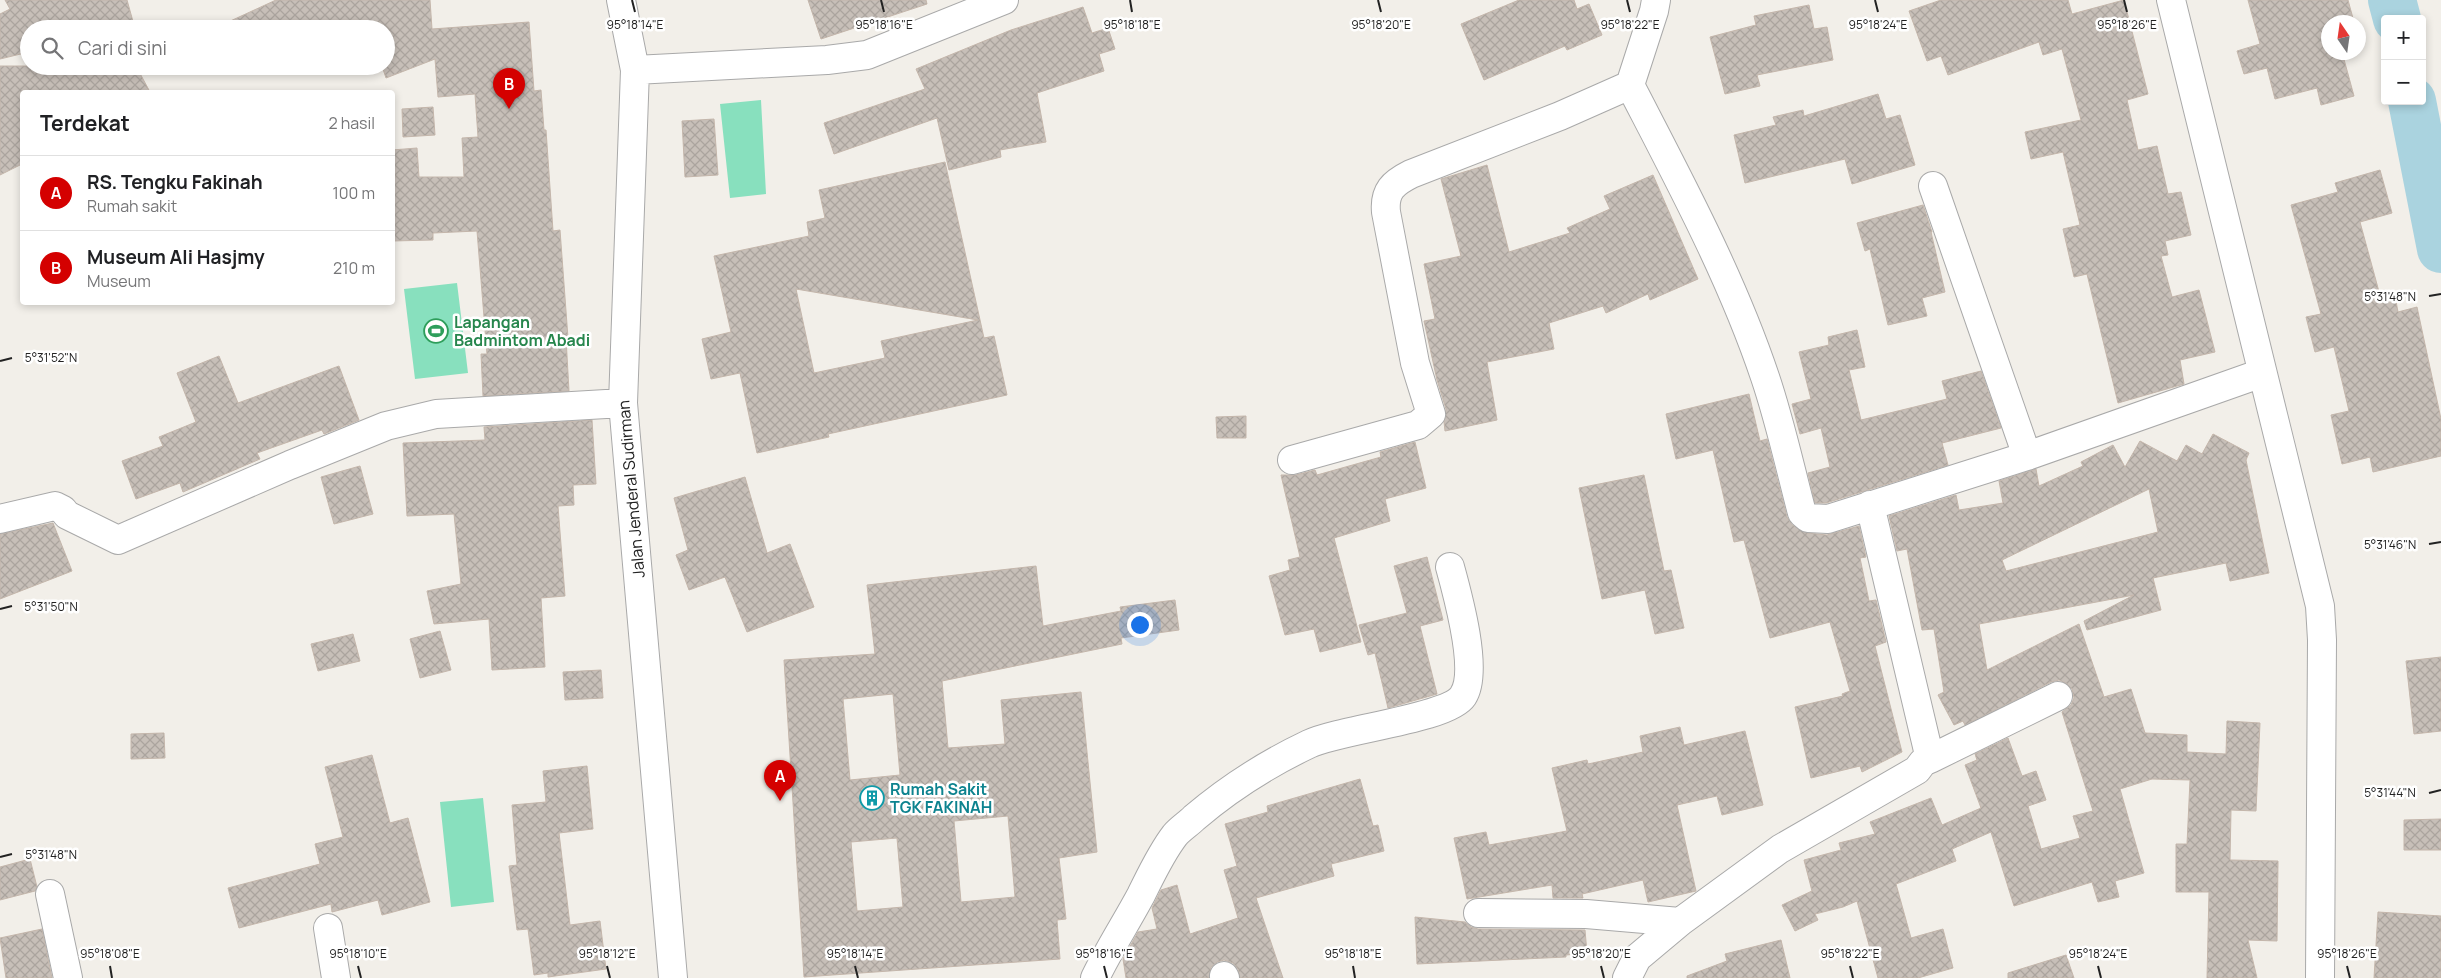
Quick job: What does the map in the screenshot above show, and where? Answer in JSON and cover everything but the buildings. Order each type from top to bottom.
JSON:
[{"type":"street","name":"Jalan Jenderal Sudirman","points":[[621,0],[635,70],[622,402],[673,978]]},
{"type":"street","points":[[635,70],[827,60],[867,55],[1004,0]]},
{"type":"street","points":[[1656,0],[1630,85],[1690,202],[1765,377],[1802,512],[1808,518],[1828,519],[2027,456],[2262,373]]},
{"type":"street","points":[[2171,0],[2320,606],[2322,640],[2320,978]]},
{"type":"street","points":[[1292,460],[1418,425],[1431,414],[1415,363],[1386,212],[1387,194],[1392,185],[1411,174],[1560,116],[1630,85]]},
{"type":"street","points":[[1933,186],[2027,456]]},
{"type":"street","points":[[0,519],[55,506],[63,510],[67,515],[118,540],[290,465],[386,426],[436,414],[622,402]]},
{"type":"street","points":[[1870,505],[1930,758]]},
{"type":"street","points":[[1096,978],[1108,951],[1175,835],[1210,805],[1264,768],[1310,743],[1341,733],[1423,715],[1450,707],[1462,699],[1470,679],[1470,662],[1462,612],[1450,568]]},
{"type":"street","points":[[1627,978],[1637,958],[1680,922],[1780,849],[1917,770],[1930,758],[2058,696]]},
{"type":"street","points":[[50,894],[68,978]]},
{"type":"street","points":[[1478,913],[1586,914],[1680,922]]},
{"type":"street","points":[[328,928],[336,978]]},
{"type":"green space","points":[[761,100],[766,194],[730,198],[720,104]]},
{"type":"green space","name":"Lapangan Badmintom Abadi","points":[[457,283],[468,373],[415,379],[404,289]]},
{"type":"green space","points":[[483,798],[494,902],[451,907],[440,802]]},
{"type":"waterway","points":[[2392,0],[2396,15]]},
{"type":"waterway","points":[[2413,105],[2441,249]]},
{"type":"place","name":"Museum Ali Hasjmy","points":[[509,109]]},
{"type":"place","name":"Lapangan Badmintom Abadi","points":[[436,331]]},
{"type":"place","name":"Rumah Sakit TGK FAKINAH","points":[[872,798]]},
{"type":"place","name":"RS. Tengku Fakinah","points":[[780,801]]}]
